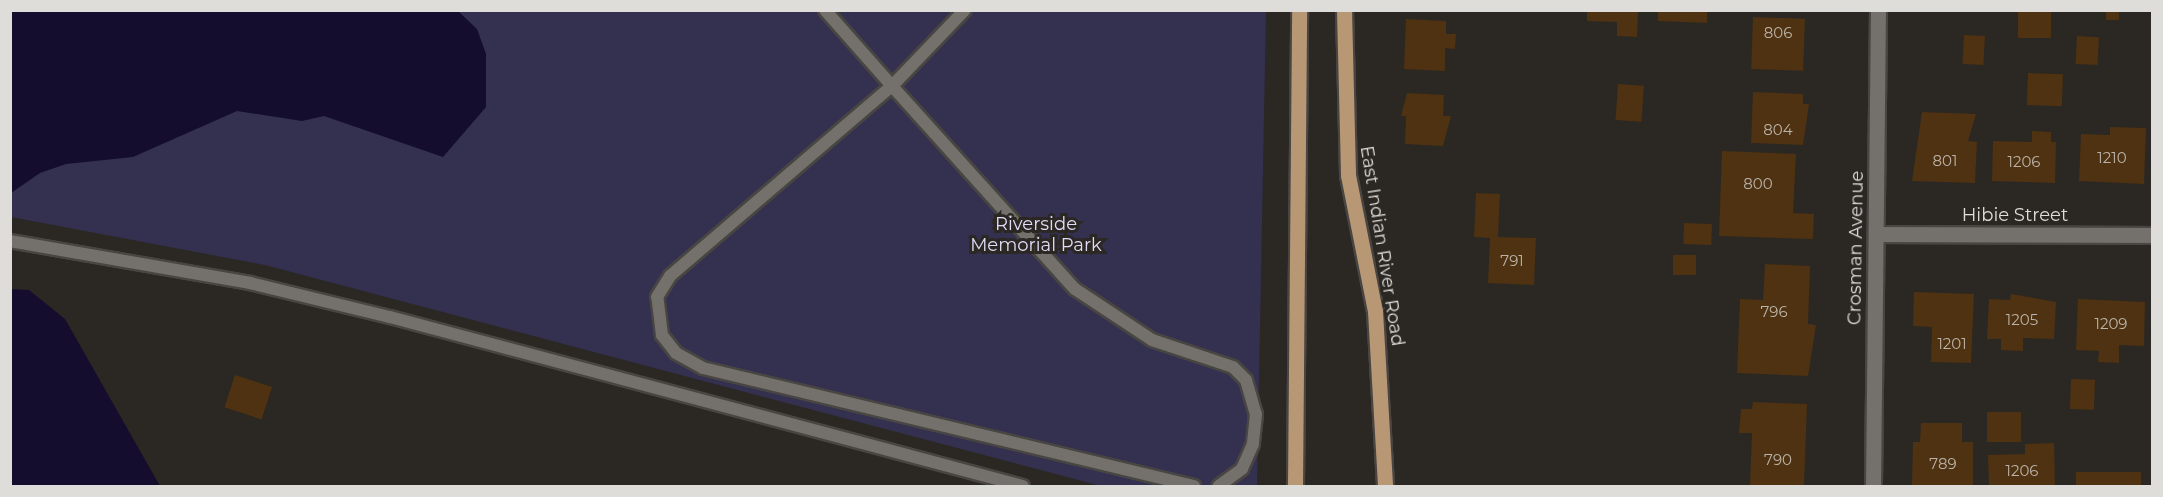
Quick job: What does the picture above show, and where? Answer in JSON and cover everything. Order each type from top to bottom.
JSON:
[{"type":"main road","points":[[1295,486],[1299,10]]},
{"type":"main road","name":"East Indian River Road","points":[[1344,10],[1348,175],[1375,311],[1385,486]]},
{"type":"street","name":"Crosman Avenue","points":[[1873,486],[1878,10]]},
{"type":"street","name":"Hibie Street","points":[[1876,234],[2152,235]]},
{"type":"lane","points":[[825,10],[1075,289],[1152,340],[1233,367],[1246,380],[1256,414],[1252,444],[1242,469],[1219,486]]},
{"type":"lane","points":[[965,10],[892,86],[670,276],[657,297],[662,335],[676,353],[703,368],[1194,486]]},
{"type":"lane","points":[[10,241],[250,283],[390,317],[1023,486]]},
{"type":"green space","name":"Riverside Memorial Park","points":[[10,11],[1266,11],[1257,486],[1101,486],[265,265],[11,217]]},
{"type":"shaded area","points":[[11,10],[458,11],[477,29],[486,54],[486,107],[443,157],[324,116],[302,121],[237,111],[133,157],[66,164],[40,173],[11,193]]},
{"type":"shaded area","points":[[11,289],[29,290],[65,319],[160,486],[11,486]]},
{"type":"building","points":[[1587,10],[1638,10],[1637,37],[1617,36],[1617,22],[1587,21]]},
{"type":"building","points":[[1658,10],[1707,10],[1707,23],[1658,21]]},
{"type":"building","points":[[2018,10],[2051,10],[2051,38],[2018,38]]},
{"type":"building","points":[[2106,10],[2119,10],[2119,20],[2106,20]]},
{"type":"building","points":[[1753,17],[1805,19],[1803,71],[1751,69]]},
{"type":"building","points":[[1406,19],[1446,21],[1446,34],[1456,34],[1455,49],[1445,48],[1445,71],[1404,69]]},
{"type":"building","points":[[1964,35],[1985,36],[1983,65],[1962,64]]},
{"type":"building","points":[[2077,36],[2099,37],[2098,65],[2076,64]]},
{"type":"building","points":[[2028,73],[2063,74],[2062,106],[2027,105]]},
{"type":"building","points":[[1618,84],[1644,86],[1641,122],[1615,120]]},
{"type":"building","points":[[1753,92],[1803,94],[1803,104],[1809,104],[1803,145],[1751,143]]},
{"type":"building","points":[[1407,93],[1444,95],[1443,116],[1451,116],[1443,146],[1405,144],[1406,116],[1401,116]]},
{"type":"building","points":[[1922,112],[1976,114],[1968,141],[1977,142],[1975,183],[1912,181]]},
{"type":"building","points":[[2110,127],[2146,128],[2144,184],[2079,181],[2081,134],[2110,135]]},
{"type":"building","points":[[2032,131],[2051,132],[2051,142],[2056,142],[2055,183],[1992,181],[1993,141],[2032,142]]},
{"type":"building","points":[[1722,151],[1796,154],[1793,213],[1814,214],[1813,239],[1719,236]]},
{"type":"building","points":[[1476,193],[1500,194],[1498,237],[1536,238],[1534,285],[1488,283],[1490,238],[1474,237]]},
{"type":"building","points":[[1684,223],[1712,224],[1711,245],[1683,244]]},
{"type":"building","points":[[1673,255],[1696,255],[1696,275],[1673,275]]},
{"type":"building","points":[[1765,264],[1810,266],[1808,324],[1816,325],[1808,376],[1737,373],[1740,299],[1763,300]]},
{"type":"building","points":[[1914,292],[1974,294],[1971,363],[1931,362],[1932,327],[1913,326]]},
{"type":"building","points":[[2011,294],[2056,302],[2054,339],[2023,338],[2023,351],[2001,350],[2001,339],[1987,339],[1989,299],[2010,300]]},
{"type":"building","points":[[2078,299],[2145,302],[2144,346],[2119,345],[2119,363],[2098,362],[2099,351],[2076,350]]},
{"type":"building","points":[[235,375],[272,387],[262,419],[224,407]]},
{"type":"building","points":[[2071,379],[2095,380],[2094,410],[2070,409]]},
{"type":"building","points":[[1753,402],[1807,404],[1804,486],[1750,486],[1752,433],[1739,433],[1741,409],[1752,409]]},
{"type":"building","points":[[1987,412],[2021,412],[2021,442],[1987,442]]},
{"type":"building","points":[[1921,423],[1962,423],[1962,442],[1973,442],[1973,486],[1912,485],[1913,442],[1920,442]]},
{"type":"building","points":[[2054,443],[2055,486],[1989,486],[1988,455],[2025,454],[2025,444]]},
{"type":"building","points":[[2076,472],[2141,472],[2141,486],[2076,486]]}]
